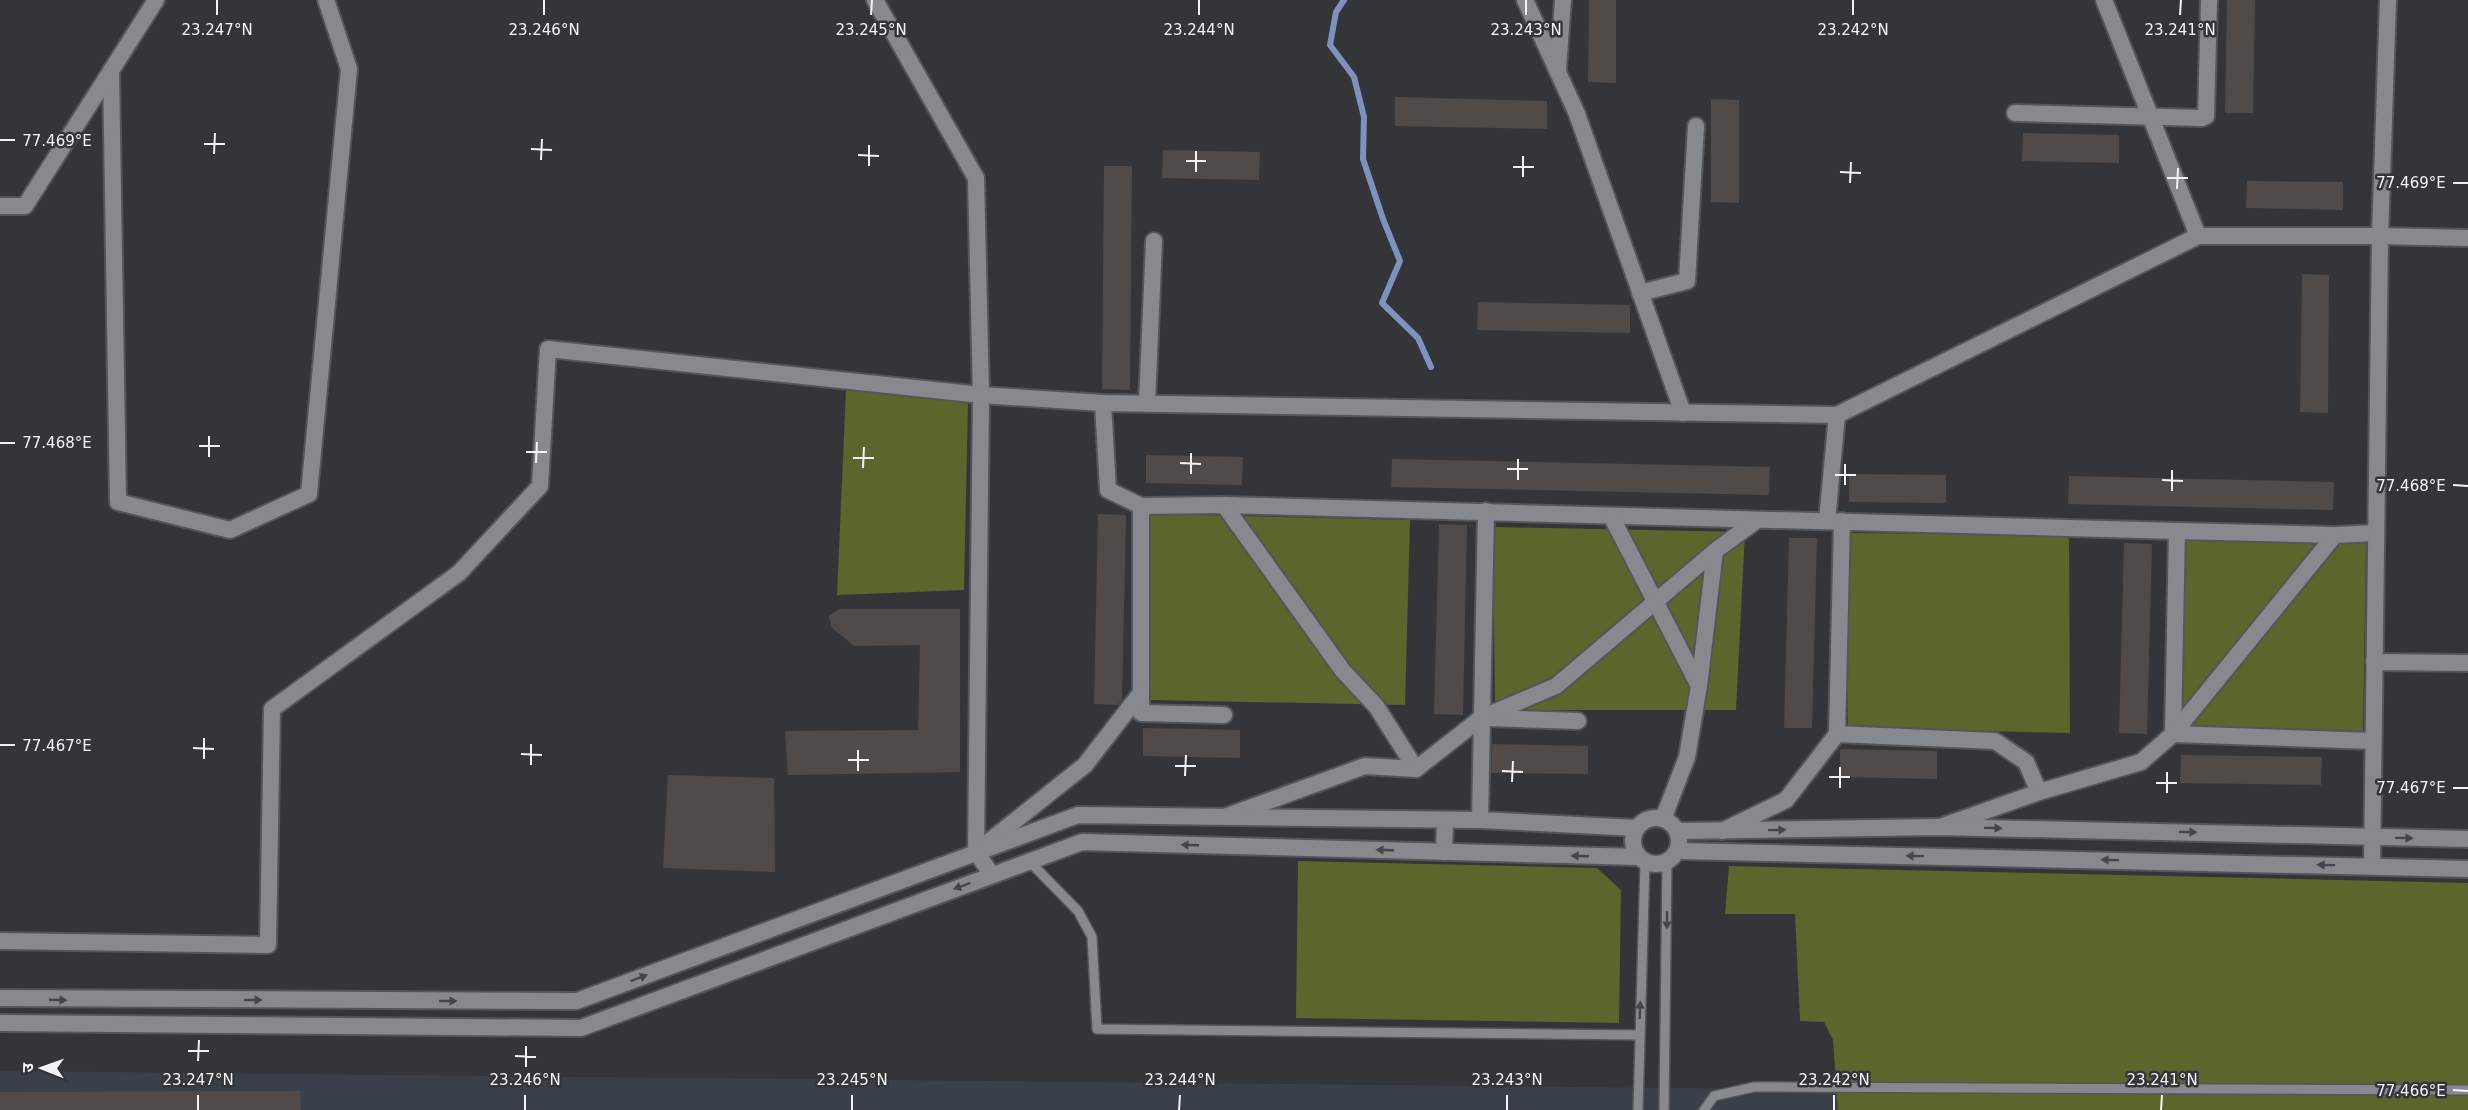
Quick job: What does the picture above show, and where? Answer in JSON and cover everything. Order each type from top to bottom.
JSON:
[{"type":"street","points":[[0,206],[25,206],[156,0]]},
{"type":"street","points":[[111,71],[118,502],[230,530],[309,494],[349,69],[326,0]]},
{"type":"street","points":[[875,0],[976,178],[981,395],[976,852],[992,875]]},
{"type":"street","points":[[1525,0],[1577,114],[1683,413]]},
{"type":"street","points":[[1558,73],[1563,0]]},
{"type":"street","points":[[2104,0],[2198,236]]},
{"type":"street","points":[[2015,113],[2202,118],[2206,116],[2209,0]]},
{"type":"street","points":[[2372,866],[2380,236],[2388,0]]},
{"type":"street","points":[[1640,292],[1688,281],[1696,126]]},
{"type":"street","points":[[0,941],[268,945],[272,709],[459,573],[540,486],[548,349],[981,395],[1103,403],[1837,415],[2198,236],[2468,238]]},
{"type":"street","points":[[1147,403],[1154,241]]},
{"type":"street","points":[[1103,403],[1108,490],[1141,506],[1224,505],[2177,531],[2376,533]]},
{"type":"street","points":[[1722,831],[1786,800],[1837,734],[1835,521],[1837,415]]},
{"type":"street","points":[[1224,505],[1343,671],[1376,706],[1416,769]]},
{"type":"street","points":[[1141,506],[1141,713],[1224,715]]},
{"type":"street","points":[[1480,820],[1486,511]]},
{"type":"street","points":[[1611,516],[1699,686]]},
{"type":"street","points":[[1223,818],[1365,766],[1416,769],[1481,718],[1556,686],[1715,551],[1757,520]]},
{"type":"street","points":[[2173,734],[2177,531]]},
{"type":"street","points":[[1939,827],[2039,792],[2141,762],[2173,734],[2335,534]]},
{"type":"street","points":[[1663,819],[1687,757],[1699,686],[1715,551]]},
{"type":"street","points":[[2374,662],[2468,663]]},
{"type":"street","points":[[976,852],[1085,765],[1140,694]]},
{"type":"street","points":[[1481,718],[1578,721]]},
{"type":"street","points":[[1837,734],[1995,741],[2026,762],[2039,792]]},
{"type":"street","points":[[2173,734],[2373,741]]},
{"type":"street","points":[[0,998],[577,1001],[1078,815],[1480,820],[1636,828]]},
{"type":"street","points":[[0,1023],[581,1028],[1082,842],[1444,852],[1642,860],[1660,865],[1672,856],[1679,843],[1677,831],[1670,823],[1663,819],[1648,819],[1636,828],[1632,843],[1642,860]]},
{"type":"street","points":[[1444,852],[1445,820]]},
{"type":"street","points":[[1677,831],[1939,827],[2468,839]]},
{"type":"street","points":[[1672,856],[2468,869]]},
{"type":"lane","points":[[1664,1110],[1672,856]]},
{"type":"lane","points":[[1638,1110],[1642,860]]},
{"type":"lane","points":[[1029,861],[1078,911],[1092,937],[1097,1029],[1639,1035]]},
{"type":"lane","points":[[1704,1110],[1714,1096],[1754,1087],[2468,1090]]},
{"type":"shaded area","points":[[0,1071],[2468,1096],[2468,1110],[0,1110]]},
{"type":"green space","points":[[846,390],[968,403],[964,590],[837,595]]},
{"type":"green space","points":[[1150,514],[1410,520],[1405,705],[1149,700]]},
{"type":"green space","points":[[1493,527],[1745,532],[1736,710],[1495,710]]},
{"type":"green space","points":[[1847,533],[2069,535],[2070,733],[1848,728]]},
{"type":"green space","points":[[2179,539],[2366,542],[2363,732],[2180,727]]},
{"type":"green space","points":[[1298,861],[1597,868],[1621,890],[1619,1023],[1296,1018]]},
{"type":"green space","points":[[1729,866],[2468,883],[2468,1110],[1838,1110],[1833,1040],[1824,1022],[1800,1021],[1795,914],[1725,914]]},
{"type":"building","points":[[1589,0],[1616,0],[1616,83],[1588,82]]},
{"type":"building","points":[[2227,0],[2255,0],[2253,113],[2225,113]]},
{"type":"building","points":[[1395,97],[1547,101],[1547,129],[1395,126]]},
{"type":"building","points":[[1711,99],[1739,100],[1739,203],[1711,202]]},
{"type":"building","points":[[2023,133],[2119,135],[2119,163],[2022,161]]},
{"type":"building","points":[[1163,150],[1260,152],[1259,180],[1162,178]]},
{"type":"building","points":[[1104,166],[1132,166],[1130,390],[1102,389]]},
{"type":"building","points":[[2247,181],[2343,182],[2343,210],[2246,208]]},
{"type":"building","points":[[2302,274],[2329,275],[2328,413],[2300,412]]},
{"type":"building","points":[[1478,302],[1630,305],[1630,333],[1477,330]]},
{"type":"building","points":[[1146,455],[1243,457],[1242,485],[1146,483]]},
{"type":"building","points":[[1392,459],[1770,467],[1769,495],[1391,487]]},
{"type":"building","points":[[1849,474],[1946,475],[1946,503],[1849,502]]},
{"type":"building","points":[[2069,476],[2334,482],[2333,510],[2068,504]]},
{"type":"building","points":[[1098,514],[1126,515],[1122,700],[1118,705],[1094,704]]},
{"type":"building","points":[[1439,524],[1467,525],[1463,715],[1434,714]]},
{"type":"building","points":[[1789,538],[1817,538],[1812,728],[1784,728]]},
{"type":"building","points":[[2124,543],[2152,544],[2147,734],[2119,733]]},
{"type":"building","points":[[840,609],[960,609],[960,772],[788,775],[785,731],[918,730],[920,645],[854,646],[831,627],[829,616]]},
{"type":"building","points":[[1143,728],[1240,730],[1240,758],[1143,756]]},
{"type":"building","points":[[1492,744],[1588,746],[1588,774],[1491,773]]},
{"type":"building","points":[[1840,749],[1937,751],[1937,779],[1840,777]]},
{"type":"building","points":[[2181,755],[2322,757],[2321,785],[2180,783]]},
{"type":"building","points":[[668,775],[774,778],[775,872],[663,868]]},
{"type":"building","points":[[300,1091],[301,1110],[0,1110],[0,1092]]},
{"type":"waterway","points":[[1344,0],[1336,12],[1330,45],[1354,77],[1364,117],[1363,159],[1400,261],[1382,303],[1418,338],[1431,367]]}]
